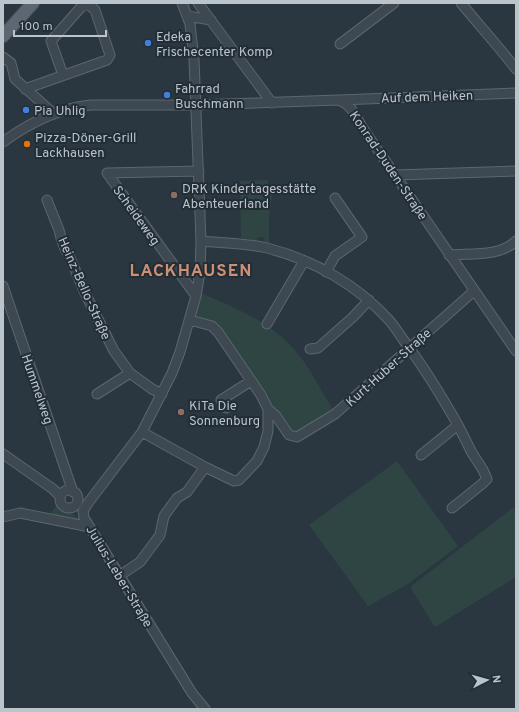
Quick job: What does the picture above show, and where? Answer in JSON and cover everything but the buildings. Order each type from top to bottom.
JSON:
[{"type":"main road","points":[[3,36],[33,3]]},
{"type":"street","name":"Julius-Leber-Straße","points":[[182,3],[190,24],[194,59],[201,241],[200,272],[196,296],[180,352],[162,394],[142,432],[83,511],[84,518],[200,707]]},
{"type":"street","points":[[198,3],[272,103]]},
{"type":"street","points":[[340,44],[394,3]]},
{"type":"street","points":[[461,3],[516,69]]},
{"type":"street","points":[[26,89],[107,60],[110,55],[95,10],[88,4],[82,6],[51,41],[63,75]]},
{"type":"street","points":[[187,16],[211,20]]},
{"type":"street","points":[[3,57],[11,63],[15,79],[53,113]]},
{"type":"street","name":"Auf dem Heiken","points":[[338,100],[516,93]]},
{"type":"street","name":"Konrad-Duden-Straße","points":[[3,142],[53,113],[91,105],[196,105],[338,100],[343,102],[351,108],[362,127],[516,351]]},
{"type":"street","name":"Scheideweg","points":[[196,296],[107,173],[199,171]]},
{"type":"street","points":[[395,175],[516,171]]},
{"type":"street","points":[[326,272],[335,256],[362,237],[335,198]]},
{"type":"street","name":"Heinz-Bello-Straße","points":[[47,200],[59,230],[64,249],[69,255],[114,351],[130,373],[152,389],[162,394]]},
{"type":"street","points":[[201,241],[266,248],[291,255],[346,282],[369,300],[390,321],[434,383],[487,479],[452,508]]},
{"type":"street","points":[[449,254],[501,250],[510,247],[516,241]]},
{"type":"street","points":[[266,324],[304,261]]},
{"type":"street","name":"Hummelweg","points":[[3,288],[73,492]]},
{"type":"street","name":"Kurt-Huber-Straße","points":[[268,409],[276,416],[289,435],[297,437],[335,414],[474,291]]},
{"type":"street","points":[[310,349],[318,348],[353,317],[369,300]]},
{"type":"street","points":[[142,432],[205,467],[234,481],[239,480],[257,461],[264,447],[268,431],[268,409],[261,395],[218,332],[212,326],[190,320]]},
{"type":"street","points":[[97,394],[130,373]]},
{"type":"street","points":[[226,408],[221,400],[251,381]]},
{"type":"street","points":[[421,455],[458,425]]},
{"type":"street","points":[[3,454],[53,489],[60,496],[60,502],[63,506],[69,508],[73,507],[77,501],[77,497],[73,492],[68,490],[60,496]]},
{"type":"street","points":[[119,576],[140,562],[160,535],[164,516],[177,498],[187,492],[205,467]]},
{"type":"street","points":[[3,517],[20,513],[90,527]]},
{"type":"green space","points":[[268,180],[268,186],[272,188],[270,194],[272,195],[269,217],[269,242],[271,244],[263,242],[265,241],[264,237],[257,238],[257,241],[241,238],[240,181]]},
{"type":"green space","points":[[202,292],[203,294],[259,320],[283,338],[304,362],[335,412],[298,433],[291,433],[276,416],[268,396],[264,390],[260,388],[216,324],[211,320],[195,316],[197,305],[199,307]]},
{"type":"green space","points":[[397,461],[458,546],[408,584],[368,606],[309,525]]},
{"type":"green space","points":[[58,503],[82,521],[49,516]]},
{"type":"green space","points":[[514,507],[516,510],[516,577],[435,627],[410,587]]},
{"type":"place","name":"Edeka Frischecenter Komp","points":[[148,43]]},
{"type":"place","name":"Fahrrad Buschmann","points":[[167,95]]},
{"type":"place","name":"Pia Uhlig","points":[[26,110]]},
{"type":"place","name":"Pizza-Döner-Grill Lackhausen","points":[[27,144]]},
{"type":"place","name":"DRK Kindertagesstätte Abenteuerland","points":[[174,195]]},
{"type":"place","name":"KiTa Die Sonnenburg","points":[[181,412]]},
{"type":"district","name":"LACKHAUSEN","points":[[191,270]]}]
